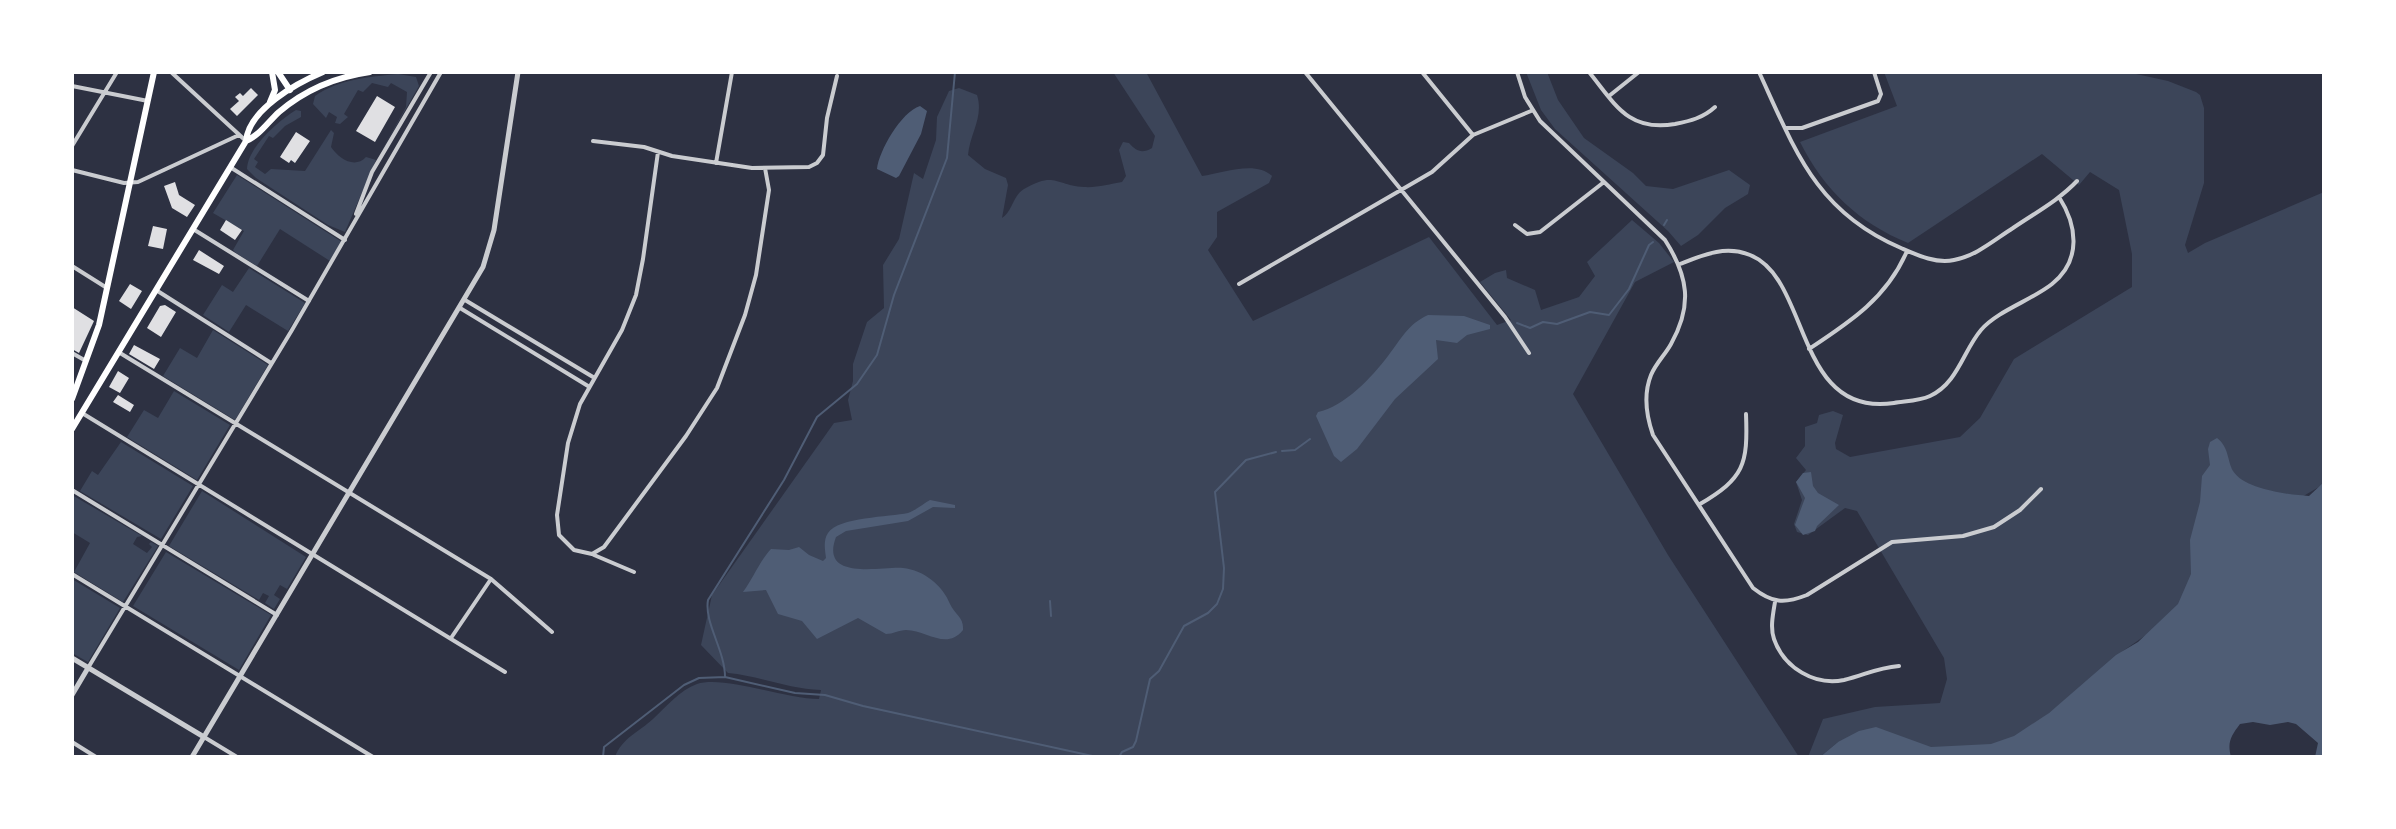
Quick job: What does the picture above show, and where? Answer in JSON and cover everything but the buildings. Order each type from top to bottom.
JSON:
[{"type":"main road","points":[[72,399],[99,325],[154,72]]},
{"type":"main road","points":[[278,72],[298,98]]},
{"type":"main road","points":[[72,429],[246,141],[248,131],[268,105],[278,72]]},
{"type":"main road","points":[[268,105],[323,72]]},
{"type":"main road","points":[[246,141],[298,98],[335,79],[370,72]]},
{"type":"street","points":[[72,146],[117,72]]},
{"type":"street","points":[[171,72],[246,141]]},
{"type":"street","points":[[353,224],[372,172],[431,72]]},
{"type":"street","points":[[72,695],[309,301],[441,72]]},
{"type":"street","points":[[192,757],[483,267],[494,230],[518,72]]},
{"type":"street","points":[[716,163],[732,72]]},
{"type":"street","points":[[1305,72],[1505,317],[1529,353]]},
{"type":"street","points":[[1422,72],[1473,135]]},
{"type":"street","points":[[1517,72],[1532,111],[1555,137],[1665,240],[1680,264],[1686,290],[1683,315],[1670,346],[1649,378],[1646,415],[1653,435],[1753,588],[1775,602],[1791,601],[1807,595],[1898,540],[1963,536],[1985,530],[2010,518],[2041,489]]},
{"type":"street","points":[[1589,72],[1631,120],[1652,127],[1690,122],[1715,107]]},
{"type":"street","points":[[1609,96],[1639,72]]},
{"type":"street","points":[[1759,72],[1784,128],[1824,196],[1864,229],[1907,251],[1941,261],[1963,258],[2059,197],[2077,181]]},
{"type":"street","points":[[1784,128],[1802,128],[1878,101],[1881,94],[1874,72]]},
{"type":"street","points":[[593,141],[644,147],[716,163],[765,168],[809,167],[821,160],[837,76]]},
{"type":"street","points":[[72,86],[148,101]]},
{"type":"street","points":[[1239,284],[1441,165],[1473,135],[1532,111]]},
{"type":"street","points":[[72,170],[131,184],[239,135]]},
{"type":"street","points":[[634,572],[592,554],[579,553],[568,546],[559,535],[556,521],[568,443],[580,404],[593,377],[612,351],[636,295],[658,152]]},
{"type":"street","points":[[230,167],[345,240]]},
{"type":"street","points":[[592,554],[604,547],[612,537],[717,388],[745,315],[756,275],[769,190],[765,168]]},
{"type":"street","points":[[1515,225],[1527,234],[1540,232],[1604,182]]},
{"type":"street","points":[[1680,264],[1719,251],[1737,251],[1754,257],[1778,281],[1809,349],[1834,385],[1856,400],[1888,404],[1919,399],[1938,391],[1954,375],[1983,328],[2050,286],[2065,270],[2072,254],[2074,232],[2071,217],[2059,197]]},
{"type":"street","points":[[193,229],[309,301]]},
{"type":"street","points":[[1809,349],[1870,306],[1890,282],[1907,251]]},
{"type":"street","points":[[72,266],[108,288]]},
{"type":"street","points":[[156,290],[271,363]]},
{"type":"street","points":[[465,300],[593,377]]},
{"type":"street","points":[[460,308],[588,386]]},
{"type":"street","points":[[117,352],[491,579],[552,632]]},
{"type":"street","points":[[72,353],[86,361]]},
{"type":"street","points":[[82,413],[505,672]]},
{"type":"street","points":[[1700,504],[1727,488],[1738,474],[1746,453],[1746,414]]},
{"type":"street","points":[[72,490],[277,615]]},
{"type":"street","points":[[72,574],[373,757]]},
{"type":"street","points":[[451,638],[491,579]]},
{"type":"street","points":[[1775,602],[1773,637],[1782,657],[1800,673],[1820,680],[1843,681],[1876,668],[1899,666]]},
{"type":"street","points":[[72,658],[237,757]]},
{"type":"street","points":[[72,742],[96,757]]},
{"type":"shaded area","points":[[1113,72],[1146,72],[1202,176],[1248,168],[1265,171],[1272,176],[1269,183],[1217,212],[1217,237],[1208,250],[1253,321],[1429,237],[1497,325],[1511,320],[1480,282],[1495,273],[1506,270],[1507,278],[1535,290],[1541,310],[1579,297],[1595,276],[1587,262],[1632,220],[1659,243],[1674,262],[1635,282],[1573,394],[1668,555],[1799,757],[615,757],[626,740],[679,695],[697,684],[723,683],[819,699],[821,690],[728,673],[701,645],[712,595],[834,423],[852,420],[848,400],[853,364],[867,322],[884,308],[883,265],[899,239],[914,173],[923,179],[936,140],[937,117],[949,91],[959,88],[977,95],[978,118],[968,155],[985,169],[1006,178],[1008,185],[1002,218],[1020,192],[1042,181],[1055,180],[1089,187],[1122,182],[1126,176],[1119,150],[1123,142],[1139,151],[1152,148],[1155,136]]},
{"type":"shaded area","points":[[1526,72],[1547,72],[1558,100],[1584,138],[1646,186],[1673,189],[1729,170],[1750,185],[1748,194],[1725,208],[1698,235],[1681,246],[1555,129],[1541,110]]},
{"type":"shaded area","points":[[1884,72],[2127,72],[2168,81],[2196,92],[2204,108],[2204,183],[2185,245],[2188,253],[2324,192],[2324,484],[2300,498],[2240,485],[2215,440],[2196,539],[2193,595],[2010,746],[1948,753],[1838,742],[1820,757],[1808,757],[1823,719],[1875,707],[1940,703],[1947,679],[1944,658],[1857,511],[1845,508],[1808,535],[1797,532],[1794,524],[1802,500],[1796,482],[1806,470],[1796,458],[1805,446],[1805,427],[1817,423],[1819,415],[1833,411],[1843,415],[1836,449],[1850,457],[1960,437],[1980,418],[2014,359],[2132,287],[2132,254],[2119,190],[2090,172],[2079,185],[2042,154],[1908,243],[1874,226],[1845,203],[1820,175],[1800,142],[1897,106]]},
{"type":"shaded area","points":[[398,74],[416,77],[419,86],[381,152],[406,107],[407,92],[391,83],[388,87],[372,83],[363,92],[358,90],[344,114],[348,117],[340,124],[335,123],[337,117],[329,112],[326,118],[313,104],[315,96],[334,86]]},
{"type":"shaded area","points":[[920,106],[927,111],[921,134],[899,176],[896,178],[877,169],[892,133],[906,116]]},
{"type":"shaded area","points":[[296,110],[301,111],[301,117],[273,138],[269,136],[254,159],[258,162],[255,167],[265,174],[271,169],[305,171],[331,130],[334,133],[331,147],[343,159],[352,162],[362,161],[366,157],[376,160],[345,232],[328,225],[247,169],[258,144]]},
{"type":"shaded area","points":[[237,175],[342,242],[330,261],[280,229],[257,266],[236,253],[233,250],[244,231],[213,213]]},
{"type":"shaded area","points":[[249,268],[305,303],[288,331],[246,305],[229,332],[203,315],[222,285],[233,292]]},
{"type":"shaded area","points":[[1428,315],[1464,316],[1490,325],[1490,329],[1467,335],[1457,343],[1436,340],[1438,359],[1395,399],[1357,449],[1341,462],[1334,456],[1316,416],[1318,412],[1338,404],[1357,390],[1410,327]]},
{"type":"shaded area","points":[[213,330],[268,365],[235,420],[163,376],[180,348],[197,358]]},
{"type":"shaded area","points":[[174,391],[230,425],[197,480],[127,437],[144,410],[158,418]]},
{"type":"shaded area","points":[[2217,438],[2226,449],[2233,471],[2257,487],[2309,496],[2324,482],[2324,757],[2315,757],[2318,743],[2296,724],[2253,722],[2240,724],[2234,732],[2230,743],[2231,757],[1820,757],[1838,742],[1859,731],[1876,727],[1931,747],[1991,744],[2014,736],[2049,713],[2116,655],[2138,642],[2178,604],[2191,574],[2190,540],[2200,502],[2202,476],[2210,465],[2210,442]]},
{"type":"shaded area","points":[[121,442],[193,486],[161,539],[80,491],[92,471],[98,475]]},
{"type":"shaded area","points":[[1811,472],[1813,486],[1818,493],[1839,505],[1815,531],[1803,535],[1795,525],[1805,498],[1796,482],[1803,473]]},
{"type":"shaded area","points":[[202,491],[306,557],[287,589],[280,585],[274,595],[280,599],[274,609],[265,603],[269,596],[263,593],[259,600],[169,546]]},
{"type":"shaded area","points":[[72,495],[142,536],[137,537],[133,544],[147,553],[152,547],[151,542],[158,546],[123,602],[74,572],[90,543],[72,532]]},
{"type":"shaded area","points":[[930,500],[955,505],[955,508],[933,507],[908,521],[846,531],[836,537],[833,551],[836,561],[844,566],[856,569],[911,569],[932,580],[961,619],[963,630],[957,636],[943,639],[906,630],[886,634],[858,618],[817,639],[802,621],[778,614],[766,590],[743,592],[771,549],[799,547],[823,561],[826,558],[825,539],[834,528],[853,521],[908,513]]},
{"type":"shaded area","points":[[166,552],[271,615],[239,670],[133,606]]},
{"type":"shaded area","points":[[72,579],[120,608],[88,662],[72,653]]},
{"type":"waterway","points":[[725,677],[709,618],[708,600],[784,480],[817,417],[857,384],[877,355],[894,295],[947,158],[955,72]]},
{"type":"waterway","points":[[1664,225],[1667,220]]},
{"type":"waterway","points":[[1517,323],[1530,328],[1543,322],[1557,324],[1590,312],[1609,315],[1629,289],[1653,242]]},
{"type":"waterway","points":[[1282,451],[1295,450],[1310,439]]},
{"type":"waterway","points":[[1119,757],[1136,741],[1150,679],[1159,671],[1184,626],[1208,613],[1217,604],[1223,589],[1224,568],[1215,492],[1246,460],[1276,452]]},
{"type":"waterway","points":[[1050,601],[1051,616]]},
{"type":"waterway","points":[[603,757],[604,747],[684,685],[699,678],[725,677],[795,693],[825,695],[1097,757]]}]
